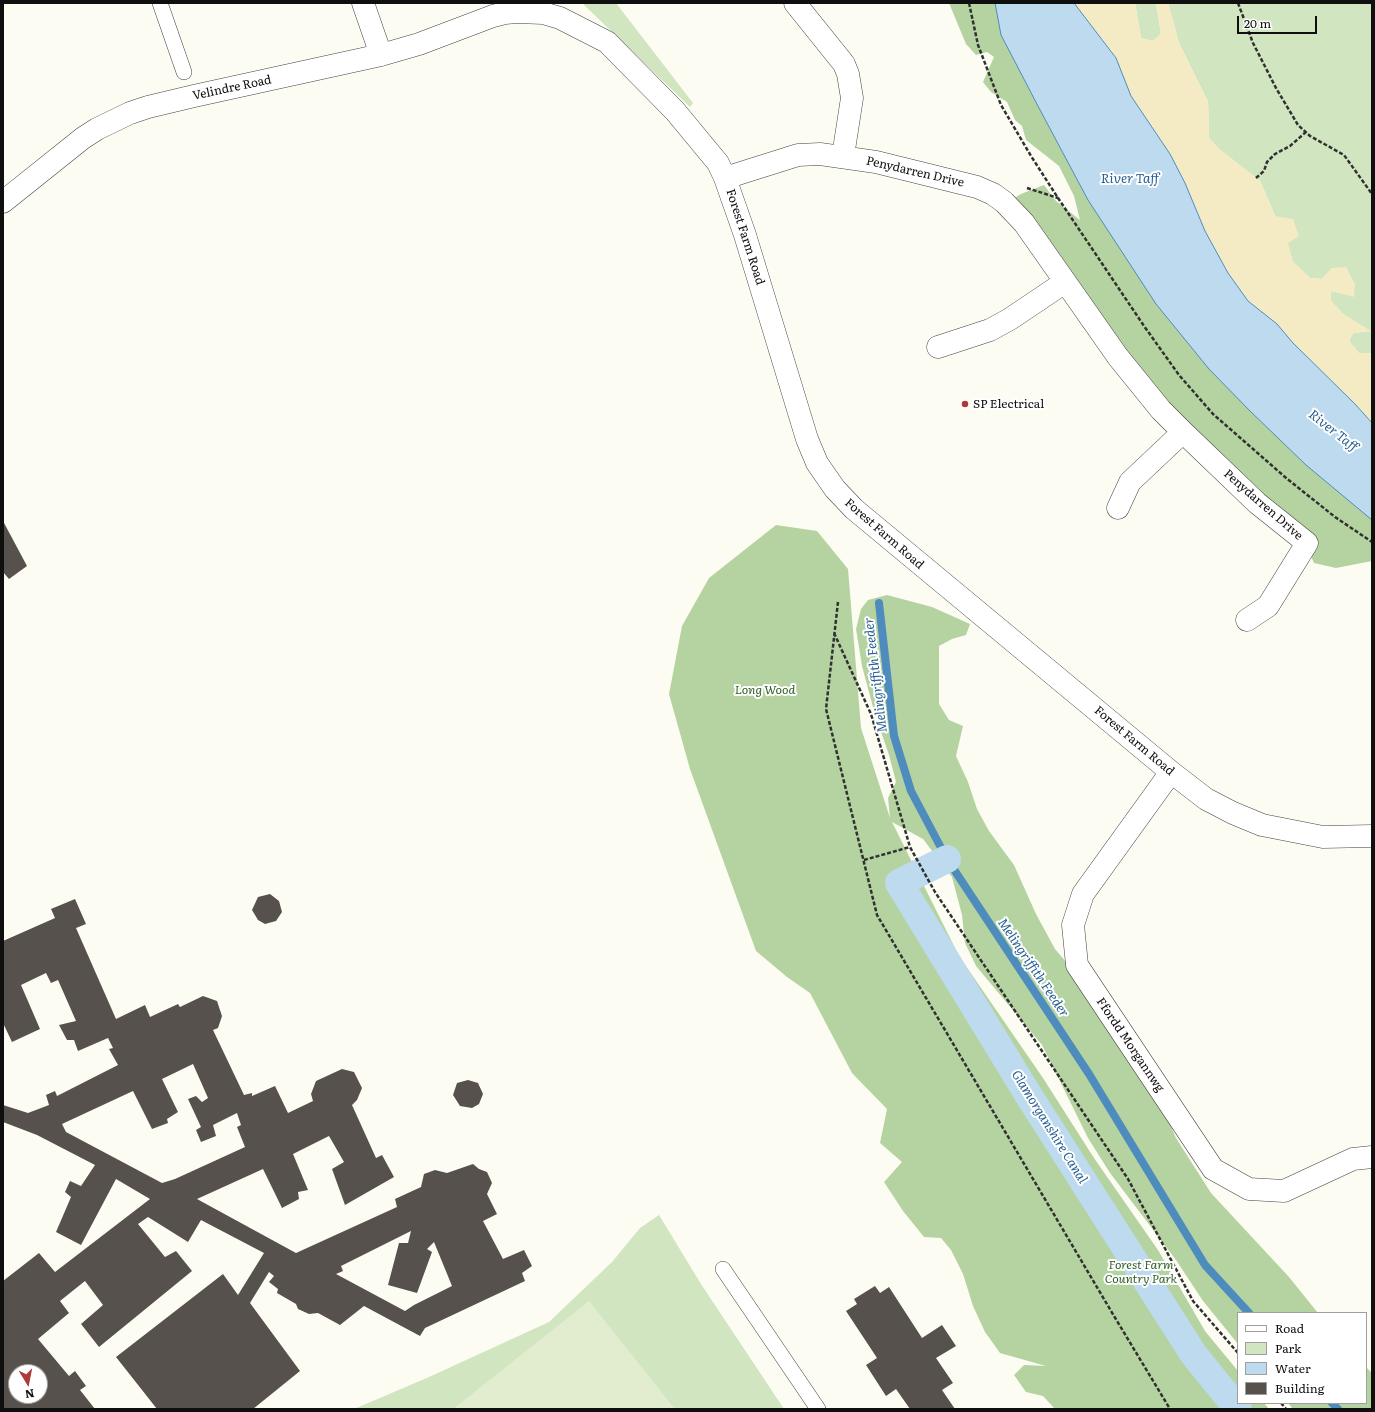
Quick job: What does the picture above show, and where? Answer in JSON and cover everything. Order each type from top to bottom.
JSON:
[{"type":"street","points":[[363,3],[381,55]]},
{"type":"street","points":[[560,3],[576,26]]},
{"type":"street","points":[[795,3],[844,64],[848,74],[852,98],[843,156]]},
{"type":"street","name":"Velindre Road","points":[[3,202],[97,128],[130,113],[194,96],[381,55],[419,44],[484,11]]},
{"type":"street","name":"Forest Farm Road","points":[[484,11],[505,13],[543,13],[560,18],[607,42],[674,111],[707,149],[718,164],[725,178],[746,235],[807,439],[817,463],[835,489],[854,509],[1171,772],[1206,799],[1262,825],[1294,832],[1323,836],[1372,836]]},
{"type":"street","name":"Penydarren Drive","points":[[725,178],[798,155],[820,154],[843,156],[876,162],[977,187],[993,194],[1004,202],[1024,223],[1118,356],[1161,410],[1257,503],[1307,543],[1268,606],[1247,620]]},
{"type":"street","points":[[938,347],[990,330],[1010,319],[1065,282]]},
{"type":"street","points":[[1118,508],[1130,482],[1183,432]]},
{"type":"street","name":"Ffordd Morgannwg","points":[[1171,772],[1083,894],[1073,925],[1077,965],[1213,1169],[1249,1188],[1284,1190],[1354,1159],[1372,1157]]},
{"type":"lane","points":[[160,3],[184,72]]},
{"type":"lane","points":[[723,1269],[818,1409]]},
{"type":"path","points":[[969,3],[978,45],[1001,105],[1050,186],[1144,326],[1179,375],[1213,414],[1285,477],[1335,517],[1372,542]]},
{"type":"path","points":[[1238,3],[1253,43],[1276,88],[1298,125],[1310,136],[1344,155],[1372,194]]},
{"type":"path","points":[[1256,178],[1264,171],[1267,162],[1275,154],[1290,146],[1306,132]]},
{"type":"path","points":[[838,602],[826,709],[877,915],[1170,1409]]},
{"type":"path","points":[[834,632],[871,714],[910,847],[935,892],[1128,1179],[1193,1301],[1237,1352]]},
{"type":"path","points":[[864,860],[910,847]]},
{"type":"green space","points":[[582,3],[616,3],[693,103],[690,107]]},
{"type":"green space","points":[[949,3],[1015,3],[1372,466],[1372,561],[1336,568],[1314,563],[1294,519],[1280,507],[1261,503],[1246,484],[1243,474],[1233,472],[1137,375],[1011,200],[1021,194],[1044,185],[1056,201],[1080,220],[1074,196],[1059,166],[1026,140],[1022,126],[1015,120],[1007,102],[991,92],[983,82],[994,57],[987,52],[976,55],[966,44]]},
{"type":"green space","points":[[1135,3],[1156,3],[1161,34],[1153,41],[1141,38]]},
{"type":"green space","points":[[1168,3],[1372,3],[1372,353],[1359,353],[1349,341],[1353,333],[1370,331],[1343,314],[1331,301],[1331,291],[1354,296],[1332,268],[1322,279],[1310,278],[1293,262],[1287,243],[1260,181],[1219,149],[1209,138],[1208,102],[1179,43]]},
{"type":"green space","name":"Long Wood","points":[[776,525],[817,531],[848,569],[861,728],[890,818],[888,798],[896,782],[862,666],[856,629],[861,609],[868,600],[887,595],[932,607],[970,624],[966,635],[952,639],[939,646],[939,704],[949,720],[963,726],[956,756],[968,782],[977,809],[989,831],[1014,865],[1036,914],[1055,949],[1073,970],[1169,1122],[1176,1138],[1211,1193],[1289,1277],[1317,1312],[1237,1312],[1237,1343],[1203,1301],[1176,1260],[1110,1173],[1088,1138],[1042,1045],[976,966],[965,943],[962,915],[952,877],[923,839],[892,822],[959,956],[1043,1078],[1094,1158],[1158,1250],[1205,1331],[1237,1370],[1237,1404],[1265,1404],[1269,1409],[1055,1409],[1043,1396],[1026,1392],[1014,1375],[1024,1365],[1046,1366],[1000,1353],[985,1332],[973,1306],[963,1274],[951,1250],[941,1238],[924,1237],[903,1211],[884,1182],[902,1162],[880,1143],[887,1109],[852,1073],[810,993],[787,977],[756,951],[690,769],[669,694],[682,626],[709,578]]},
{"type":"green space","points":[[659,1215],[701,1284],[784,1409],[354,1409],[429,1377],[549,1322],[612,1262],[640,1228]]},
{"type":"green space","points":[[589,1301],[675,1409],[453,1409]]},
{"type":"green space","points":[[1367,1368],[1372,1373],[1372,1409],[1293,1409],[1289,1404],[1367,1404]]},
{"type":"sand","points":[[1074,3],[1135,3],[1141,38],[1153,41],[1161,33],[1156,3],[1168,3],[1179,43],[1208,102],[1209,138],[1219,149],[1260,181],[1275,216],[1293,219],[1299,236],[1288,243],[1293,262],[1310,278],[1322,279],[1332,268],[1346,267],[1355,284],[1354,297],[1331,291],[1331,301],[1343,314],[1371,331],[1353,333],[1349,341],[1359,353],[1372,353],[1372,423],[1355,404],[1293,343],[1277,324],[1248,301],[1228,273],[1205,231],[1185,183],[1170,154],[1131,96],[1116,58]]},
{"type":"water","name":"River Taff","points":[[995,3],[1074,3],[1116,58],[1131,96],[1170,154],[1185,183],[1205,231],[1228,273],[1248,301],[1277,324],[1293,343],[1355,404],[1372,423],[1372,520],[1306,465],[1250,411],[1209,369],[1156,304],[1088,200],[1001,35]]},
{"type":"building","points":[[3,521],[27,566],[9,579],[3,572]]},
{"type":"building","points":[[270,894],[279,901],[282,912],[276,921],[265,924],[258,920],[252,910],[258,897]]},
{"type":"building","points":[[75,899],[86,924],[76,928],[116,1019],[145,1005],[150,1017],[178,1004],[180,1007],[203,996],[217,1001],[222,1016],[218,1028],[213,1030],[244,1095],[252,1093],[252,1096],[275,1086],[288,1113],[313,1101],[311,1094],[316,1081],[342,1069],[354,1072],[362,1088],[357,1100],[352,1105],[376,1158],[382,1155],[394,1177],[345,1205],[332,1169],[344,1162],[329,1136],[293,1154],[308,1190],[298,1192],[299,1199],[282,1208],[263,1169],[197,1199],[296,1253],[397,1207],[395,1199],[421,1187],[424,1174],[435,1170],[447,1173],[473,1164],[479,1169],[487,1172],[492,1183],[487,1194],[497,1214],[483,1221],[503,1259],[524,1250],[532,1266],[522,1273],[525,1281],[425,1328],[420,1336],[364,1306],[340,1325],[318,1313],[309,1314],[298,1309],[296,1304],[277,1293],[278,1289],[269,1282],[274,1276],[269,1272],[250,1303],[300,1371],[253,1409],[157,1409],[116,1357],[223,1274],[238,1295],[264,1253],[201,1220],[188,1242],[148,1217],[138,1224],[165,1257],[176,1251],[192,1271],[99,1347],[81,1324],[103,1305],[85,1281],[60,1301],[69,1313],[38,1339],[69,1376],[75,1371],[86,1386],[80,1390],[95,1409],[3,1409],[3,1281],[39,1253],[55,1272],[150,1199],[116,1179],[81,1245],[56,1232],[71,1197],[65,1192],[70,1181],[81,1186],[95,1165],[37,1135],[3,1122],[3,1105],[28,1113],[49,1105],[46,1095],[55,1091],[57,1096],[118,1065],[109,1049],[113,1048],[108,1038],[78,1051],[74,1040],[67,1040],[59,1025],[76,1021],[58,980],[51,983],[46,973],[21,985],[40,1029],[12,1042],[3,1023],[3,941],[55,918],[51,909]],"holes":[[[193,1064],[208,1098],[202,1102],[196,1096],[188,1099],[201,1127],[196,1130],[201,1142],[216,1136],[213,1125],[237,1113],[241,1125],[237,1127],[245,1147],[175,1179],[162,1183],[66,1132],[62,1124],[133,1091],[152,1129],[168,1123],[167,1119],[178,1112],[162,1079]],[[411,1231],[408,1243],[399,1243],[388,1285],[417,1293],[432,1252],[427,1249],[434,1242],[452,1286],[405,1311],[336,1274],[343,1271],[341,1266]]]},
{"type":"building","points":[[468,1080],[478,1083],[483,1094],[479,1104],[472,1108],[460,1106],[453,1095],[457,1083]]},
{"type":"building","points":[[875,1286],[880,1293],[889,1287],[922,1338],[942,1325],[956,1346],[936,1358],[953,1383],[942,1390],[955,1409],[910,1409],[896,1389],[886,1396],[866,1365],[877,1358],[846,1311],[857,1304],[854,1299]]},
{"type":"waterway","name":"Melingriffith Feeder","points":[[879,603],[894,736],[911,791],[947,859],[1089,1074],[1205,1265],[1248,1312]]},
{"type":"waterway","name":"Glamorganshire Canal","points":[[947,859],[899,883],[1029,1096],[1194,1355],[1238,1409]]},
{"type":"waterway","name":"Melingriffith Feeder","points":[[1333,1404],[1338,1409]]},
{"type":"place","name":"SP Electrical","points":[[965,404]]},
{"type":"park label","name":"Forest Farm Country Park","points":[[1141,1272]]}]
